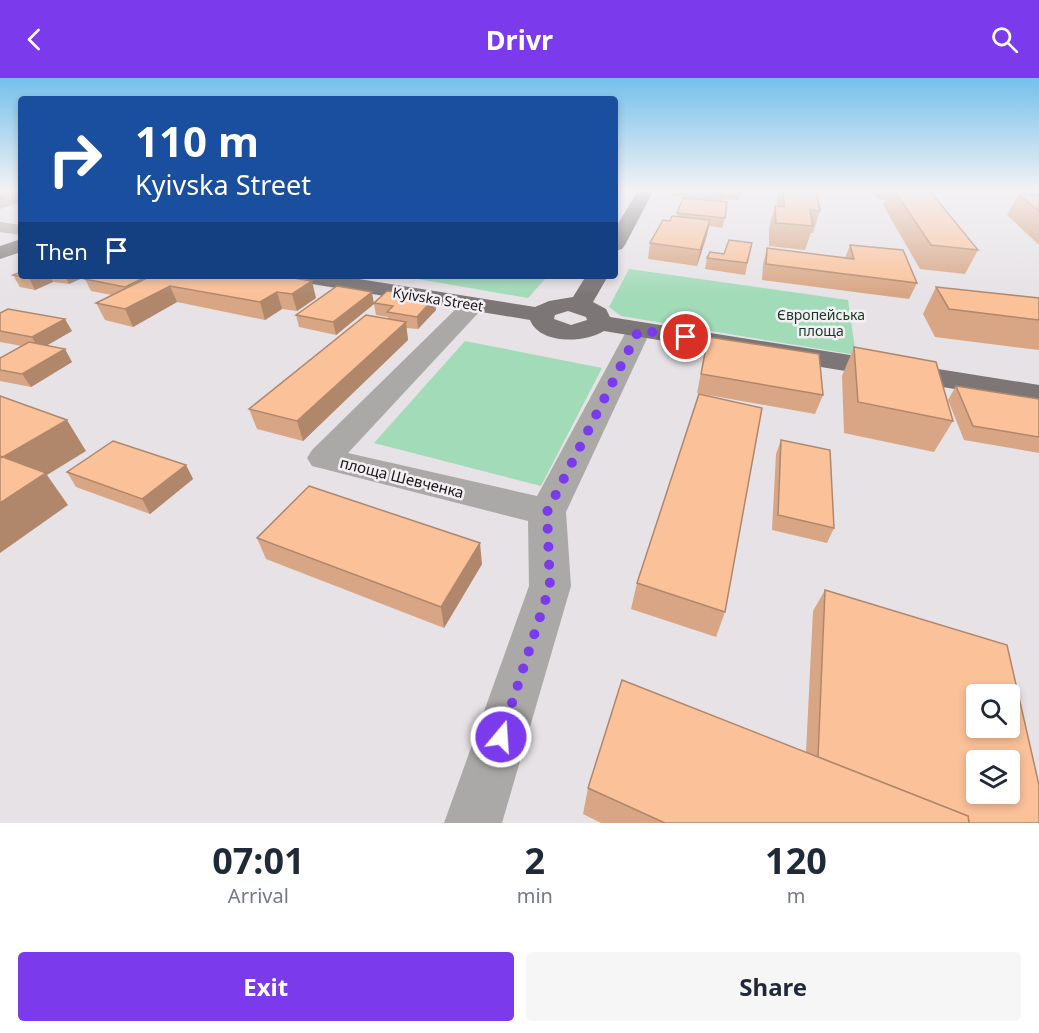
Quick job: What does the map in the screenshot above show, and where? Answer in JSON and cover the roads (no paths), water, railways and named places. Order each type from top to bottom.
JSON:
[{"type":"main road","points":[[618,240],[626,225]]},
{"type":"main road","points":[[0,253],[18,246]]},
{"type":"main road","name":"Kyivska Street","points":[[318,279],[541,315],[558,305],[589,314]]},
{"type":"main road","points":[[596,279],[589,314],[639,330],[1039,394]]},
{"type":"street","points":[[0,227],[18,230]]},
{"type":"street","name":"площа Шевченка","points":[[473,305],[324,458],[547,512]]},
{"type":"street","points":[[473,823],[550,586],[547,512],[639,330]]},
{"type":"park label","name":"Європейська площа","points":[[821,322]]}]
